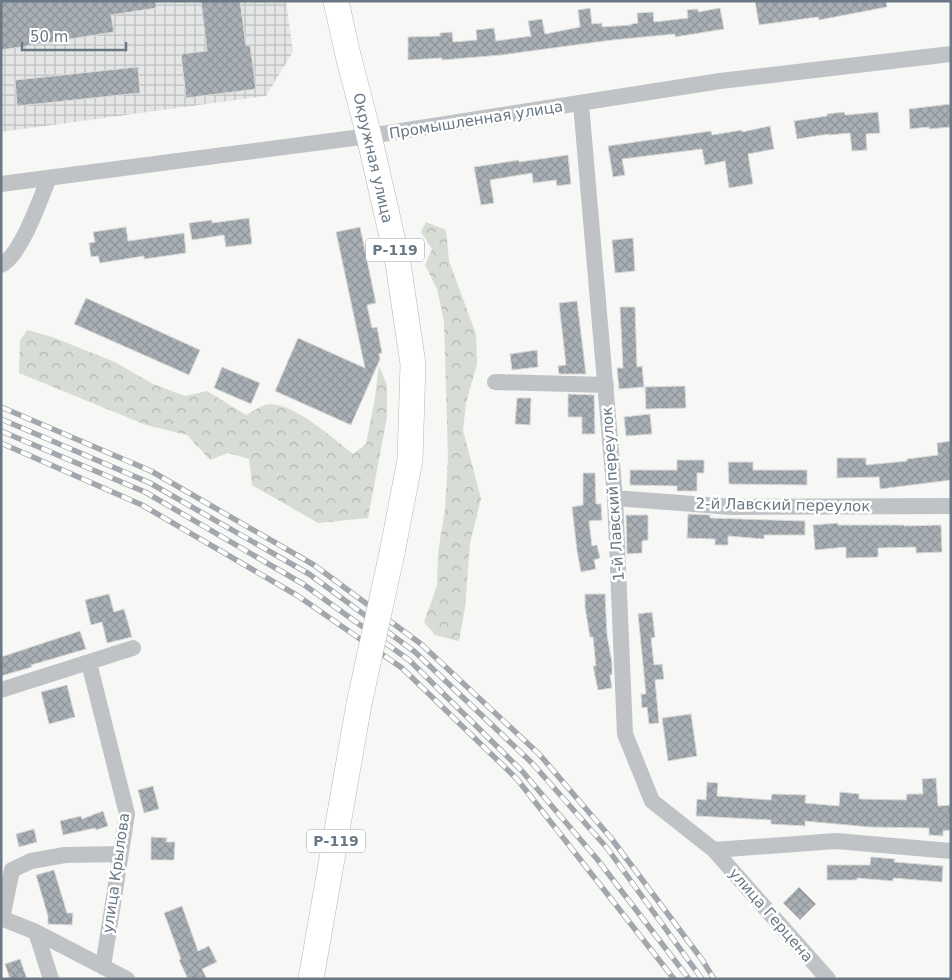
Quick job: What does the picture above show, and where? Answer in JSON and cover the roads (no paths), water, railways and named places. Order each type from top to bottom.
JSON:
[{"type":"highway","name":"Окружная улица","points":[[311,979],[359,704],[410,460],[413,364],[398,263],[336,1]]},
{"type":"street","name":"Промышленная улица","points":[[1,184],[369,136],[720,81],[951,54]]},
{"type":"street","name":"1-й Лавский переулок","points":[[581,104],[615,498],[625,734],[652,801],[714,850]]},
{"type":"street","points":[[1,265],[6,263],[19,247],[49,178]]},
{"type":"street","points":[[495,382],[606,385]]},
{"type":"street","name":"2-й Лавский переулок","points":[[615,498],[732,507],[951,506]]},
{"type":"street","points":[[1,690],[133,648]]},
{"type":"street","name":"улица Крылова","points":[[89,663],[127,814],[103,967]]},
{"type":"street","points":[[714,850],[836,841],[951,851]]},
{"type":"street","name":"улица Герцена","points":[[714,850],[828,979]]},
{"type":"street","points":[[120,854],[65,855],[31,861],[12,870],[2,918],[36,932],[127,979]]},
{"type":"street","points":[[36,932],[51,979]]},
{"type":"railway","points":[[1,407],[151,471],[314,565],[421,644],[539,754],[611,838],[703,961],[714,979]]},
{"type":"railway","points":[[1,419],[150,483],[309,574],[415,652],[532,763],[607,848],[702,979]]},
{"type":"railway","points":[[1,431],[145,492],[303,584],[409,660],[522,771],[597,859],[689,979]]},
{"type":"railway","points":[[1,443],[142,505],[298,596],[402,668],[517,779],[674,979]]}]
